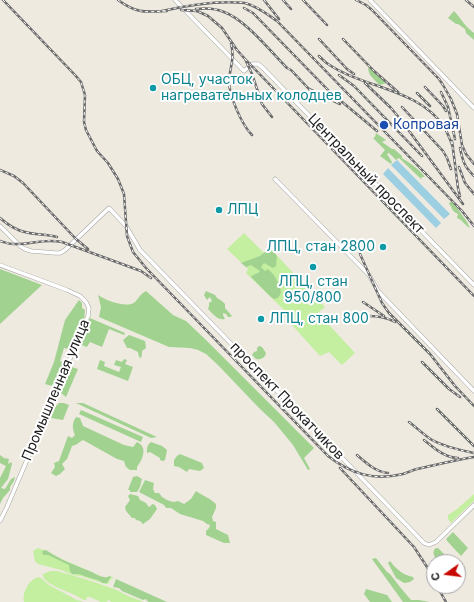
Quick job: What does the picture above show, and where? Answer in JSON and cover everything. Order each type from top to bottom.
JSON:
[{"type":"street","name":"Центральный проспект","points":[[175,0],[244,71],[252,64],[258,64],[262,67],[474,286]]},
{"type":"street","points":[[370,0],[474,108]]},
{"type":"street","points":[[275,179],[369,275],[378,291],[474,391]]},
{"type":"street","name":"проспект Прокатчиков","points":[[0,226],[25,249],[31,251],[60,253],[109,208],[126,226],[140,250],[424,543],[429,545],[436,542],[474,505]]},
{"type":"street","name":"Промышленная улица","points":[[0,265],[80,296],[89,308],[88,316],[55,395],[0,521]]},
{"type":"green space","points":[[454,11],[474,33],[474,40],[466,33],[465,29],[448,18]]},
{"type":"green space","points":[[369,67],[387,83],[379,85],[370,75],[368,69]]},
{"type":"green space","points":[[376,133],[386,140],[382,142],[394,149],[402,156],[402,158],[425,177],[421,177],[421,179],[399,158],[396,160],[389,153],[387,154],[392,162],[391,164],[380,156],[385,150],[373,138],[375,137]]},
{"type":"green space","points":[[450,202],[453,202],[470,228],[457,218],[458,214],[453,211],[449,204]]},
{"type":"green space","points":[[244,233],[264,253],[270,248],[325,307],[318,313],[355,353],[342,365],[329,352],[320,356],[282,314],[285,311],[246,273],[248,269],[227,249]]},
{"type":"green space","points":[[270,248],[277,256],[276,266],[273,268],[264,263],[261,267],[265,271],[268,269],[277,280],[281,293],[278,298],[274,299],[251,277],[260,271],[251,265],[246,267],[241,263],[260,256]]},
{"type":"green space","points":[[0,269],[42,285],[0,324]]},
{"type":"green space","points":[[146,291],[173,315],[186,321],[314,448],[304,458],[310,469],[308,470],[293,445],[274,422],[206,354],[190,348],[169,347],[99,317],[101,307],[98,295],[111,301],[127,305],[135,302]]},
{"type":"green space","points":[[206,291],[215,295],[222,301],[225,304],[225,308],[232,316],[228,317],[223,313],[225,319],[220,319],[214,315],[208,309],[209,303],[212,301],[210,297],[207,300],[204,295]]},
{"type":"green space","points":[[79,300],[82,303],[82,308],[85,310],[84,321],[72,350],[64,348],[60,361],[65,363],[59,379],[52,386],[45,384],[54,362],[65,320]]},
{"type":"green space","points":[[90,318],[125,333],[124,335],[109,329],[102,347],[90,342],[87,347],[79,344]]},
{"type":"green space","points":[[129,335],[145,341],[146,348],[142,351],[141,358],[139,357],[138,352],[127,348],[123,340]]},
{"type":"green space","points":[[259,346],[262,347],[266,353],[262,358],[256,359],[252,355],[257,351]]},
{"type":"green space","points":[[124,359],[127,360],[125,364],[133,367],[128,381],[97,369],[100,360],[105,362],[104,366],[119,372],[121,367],[114,365],[116,360],[122,362]]},
{"type":"green space","points":[[72,367],[78,369],[66,397],[61,393]]},
{"type":"green space","points":[[59,403],[69,405],[63,420],[51,418],[55,407]]},
{"type":"green space","points":[[76,403],[83,403],[157,437],[151,438]]},
{"type":"green space","points":[[81,410],[143,437],[141,442],[79,414]]},
{"type":"green space","points":[[76,417],[80,418],[83,426],[124,445],[133,447],[137,442],[140,444],[143,453],[137,470],[130,470],[126,467],[124,461],[117,459],[83,440],[72,446],[67,459],[62,464],[65,469],[56,476],[51,473],[55,467],[54,463],[59,461],[68,436],[72,438],[75,435],[73,426]]},
{"type":"green space","points":[[151,442],[162,446],[167,450],[165,460],[160,460],[160,458],[150,452],[147,453]]},
{"type":"green space","points":[[180,454],[202,463],[204,468],[200,471],[189,469],[187,472],[174,466],[174,460]]},
{"type":"green space","points":[[0,455],[9,459],[8,464],[11,462],[12,464],[8,479],[1,488],[5,489],[11,479],[15,477],[10,490],[0,504],[0,478],[6,466],[0,463]]},
{"type":"green space","points":[[137,476],[142,479],[140,487],[137,492],[130,492],[130,490],[128,490],[133,477]]},
{"type":"green space","points":[[145,480],[154,483],[153,489],[155,493],[159,493],[162,497],[173,502],[178,501],[184,504],[191,499],[196,491],[211,500],[216,504],[212,517],[213,521],[216,522],[216,529],[228,535],[230,543],[224,543],[206,535],[206,531],[210,525],[203,521],[180,514],[171,508],[166,508],[164,505],[139,492]]},
{"type":"green space","points":[[130,494],[138,496],[140,500],[150,507],[152,504],[155,505],[157,509],[150,519],[143,524],[135,518],[132,518],[126,511],[125,507],[130,500],[128,496]]},
{"type":"green space","points":[[474,494],[474,501],[451,523],[448,519],[448,515]]},
{"type":"green space","points":[[453,532],[468,548],[463,554],[459,554],[446,539]]},
{"type":"green space","points":[[38,548],[105,578],[110,576],[114,578],[111,579],[108,584],[105,584],[38,564],[35,561],[33,551]]},
{"type":"green space","points":[[438,548],[444,554],[434,554],[434,550]]},
{"type":"green space","points":[[46,550],[63,560],[100,576],[111,576],[107,583],[103,583],[79,574],[72,574],[69,565],[48,555],[43,555],[42,551]]},
{"type":"green space","points":[[376,558],[411,600],[430,602],[403,602],[372,559]]},
{"type":"green space","points":[[390,561],[400,571],[413,577],[414,579],[410,582],[404,583],[396,578],[388,563]]},
{"type":"green space","points":[[50,571],[57,571],[85,579],[117,590],[144,602],[112,602],[108,600],[107,602],[101,602],[90,597],[87,597],[86,600],[84,600],[56,587],[45,580],[43,574]]},
{"type":"green space","points":[[38,577],[49,585],[77,600],[84,602],[24,602],[25,590],[32,581]]},
{"type":"green space","points":[[116,579],[167,602],[149,602],[146,599],[143,600],[122,591],[119,588],[113,587]]},
{"type":"green space","points":[[366,589],[387,595],[392,602],[370,602],[364,594]]},
{"type":"water","points":[[397,160],[450,214],[444,219],[391,165]]},
{"type":"water","points":[[388,168],[441,223],[436,228],[383,174]]},
{"type":"railway","points":[[3,0],[81,82],[85,95],[84,122],[86,130],[97,151],[108,163],[118,179],[124,194],[127,236],[133,252],[146,268],[328,456],[354,471],[382,477],[403,474],[417,469],[474,457]]},
{"type":"railway","points":[[118,0],[136,10],[153,12],[167,11]]},
{"type":"railway","points":[[264,0],[279,19]]},
{"type":"railway","points":[[283,0],[291,9]]},
{"type":"railway","points":[[303,0],[327,25]]},
{"type":"railway","points":[[356,0],[372,10],[439,79],[451,99],[457,114],[462,145],[466,154],[474,164]]},
{"type":"railway","points":[[466,0],[474,7]]},
{"type":"railway","points":[[162,11],[203,4],[235,2],[249,4],[266,13],[277,21],[462,211],[474,226]]},
{"type":"railway","points":[[196,9],[206,8],[217,10],[232,16],[249,29],[309,89],[340,104]]},
{"type":"railway","points":[[244,8],[253,13],[329,91],[377,131]]},
{"type":"railway","points":[[181,10],[197,11],[208,16],[222,28],[245,59],[252,74],[262,104],[272,117]]},
{"type":"railway","points":[[319,39],[347,69],[354,74]]},
{"type":"railway","points":[[343,39],[374,71],[398,92]]},
{"type":"railway","points":[[231,44],[232,58],[229,81],[231,94],[240,117],[252,135]]},
{"type":"railway","points":[[319,56],[328,64],[342,72],[390,90],[421,104],[434,114],[444,127],[453,147]]},
{"type":"railway","points":[[245,59],[474,296]]},
{"type":"railway","points":[[339,75],[354,86],[422,156]]},
{"type":"railway","points":[[365,83],[391,108],[401,120],[463,204]]},
{"type":"railway","points":[[425,87],[446,111]]},
{"type":"railway","points":[[441,92],[448,107],[455,139]]},
{"type":"railway","points":[[417,93],[430,106]]},
{"type":"railway","points":[[402,107],[443,151],[451,169]]},
{"type":"railway","points":[[452,141],[460,196]]},
{"type":"railway","points":[[460,148],[464,164],[474,176]]},
{"type":"railway","points":[[459,167],[465,183],[474,194]]},
{"type":"railway","points":[[0,170],[14,176],[23,183],[76,239],[88,249]]},
{"type":"railway","points":[[0,218],[18,230],[33,234],[57,237]]},
{"type":"railway","points":[[0,241],[13,244],[43,241],[62,242],[141,271],[151,278]]},
{"type":"railway","points":[[360,254],[382,303],[389,313],[430,354],[455,386],[474,406]]},
{"type":"railway","points":[[363,302],[384,316]]},
{"type":"railway","points":[[369,316],[382,317],[395,322]]},
{"type":"railway","points":[[422,362],[449,389],[460,397]]},
{"type":"railway","points":[[437,409],[474,446]]},
{"type":"railway","points":[[409,422],[429,438],[437,442],[452,448],[474,453]]},
{"type":"railway","points":[[424,440],[444,454],[453,458],[458,458]]},
{"type":"railway","points":[[357,455],[375,469],[388,473]]},
{"type":"railway","points":[[340,468],[414,547],[426,565]]},
{"type":"railway","points":[[442,594],[446,602]]},
{"type":"place","name":"ОБЦ, участок нагревательных колодцев","points":[[153,88]]},
{"type":"place","name":"Копровая","points":[[384,125]]},
{"type":"place","name":"ЛПЦ","points":[[219,210]]},
{"type":"place","name":"ЛПЦ, стан 2800","points":[[383,247]]},
{"type":"place","name":"ЛПЦ, стан 950/800","points":[[313,267]]},
{"type":"place","name":"ЛПЦ, стан 800","points":[[261,319]]}]
